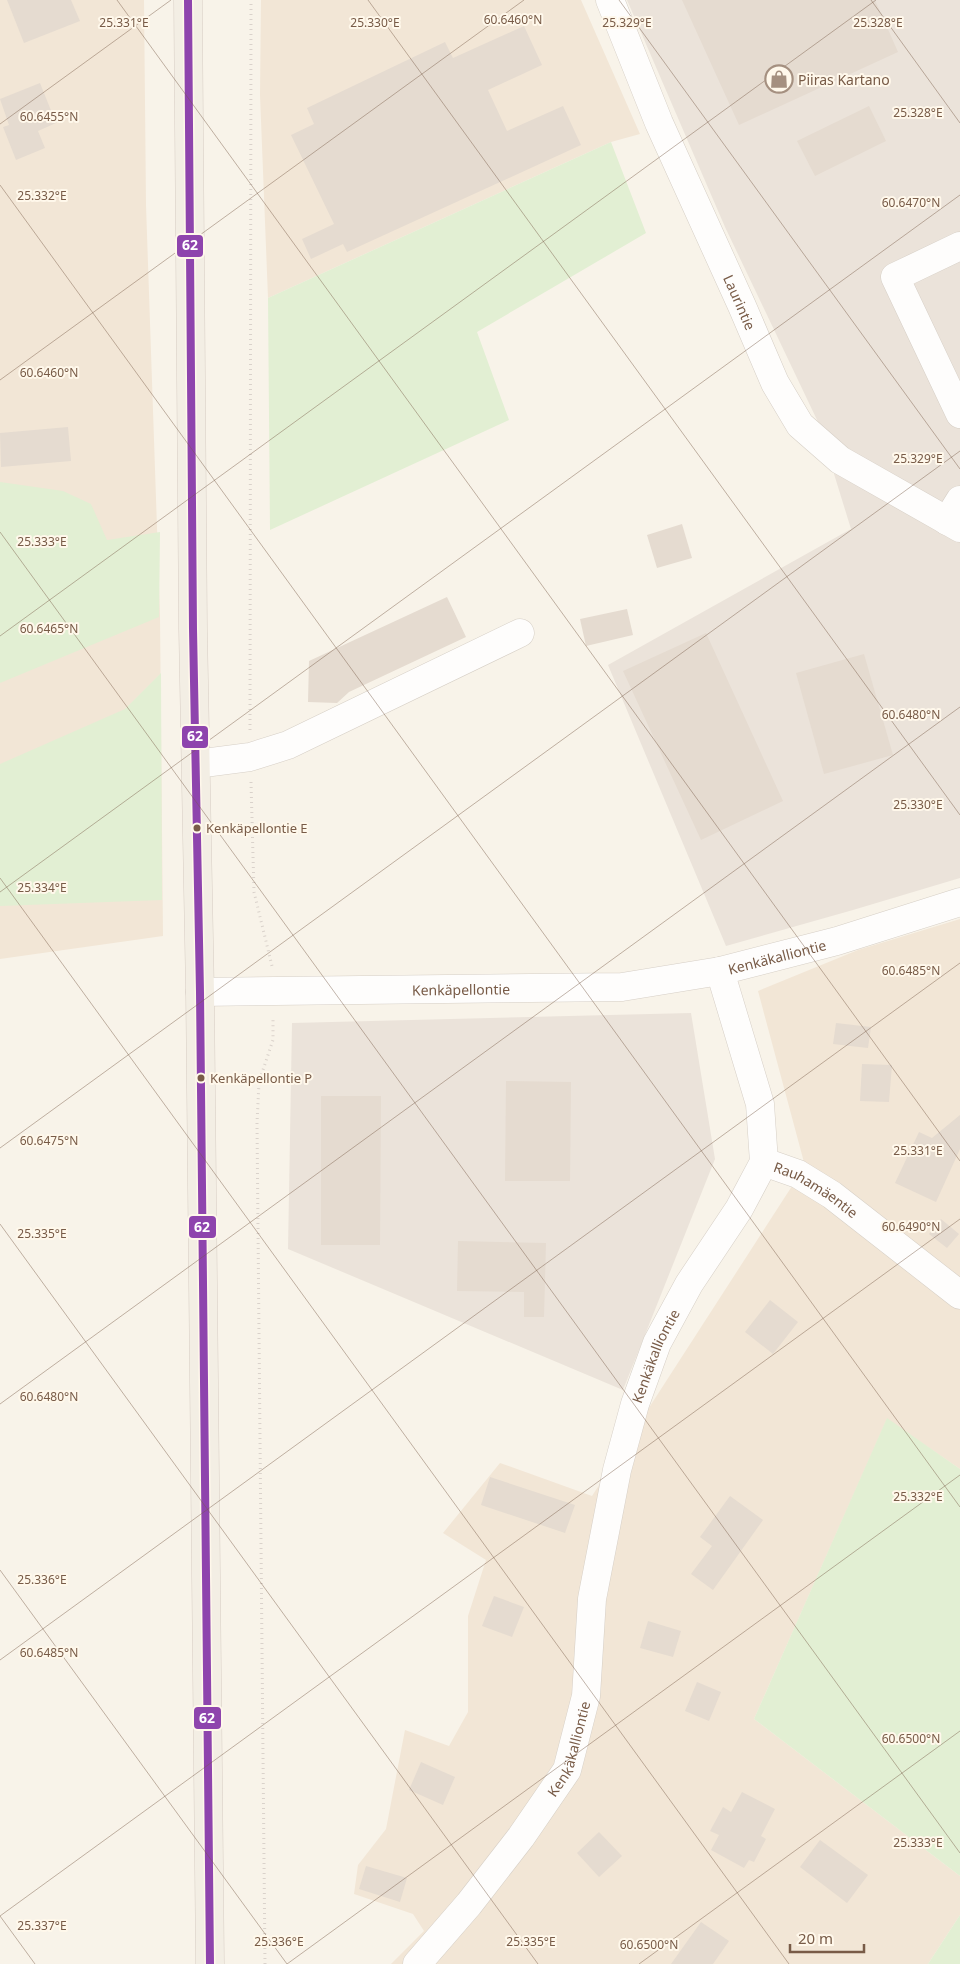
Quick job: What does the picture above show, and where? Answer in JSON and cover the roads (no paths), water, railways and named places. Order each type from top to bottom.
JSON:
[{"type":"main road","points":[[188,0],[193,619],[200,992],[210,1964]]},
{"type":"street","name":"Laurintie","points":[[610,0],[659,123],[775,383],[800,425],[840,460],[956,516]]},
{"type":"street","points":[[960,246],[894,277],[960,414]]},
{"type":"street","points":[[196,764],[250,756],[288,745],[520,633]]},
{"type":"street","name":"Kenkäkalliontie","points":[[417,1964],[469,1904],[521,1837],[567,1770],[586,1696],[592,1599],[617,1470],[635,1404],[656,1343],[689,1284],[739,1210],[764,1162],[760,1104],[720,971],[837,941],[960,902]]},
{"type":"street","name":"Kenkäpellontie","points":[[200,992],[622,987],[720,971]]},
{"type":"street","name":"Rauhamäentie","points":[[764,1162],[798,1174],[832,1195],[960,1295]]},
{"type":"place","name":"Piiras Kartano","points":[[779,79]]},
{"type":"place","name":"Kenkäpellontie E","points":[[197,828]]},
{"type":"place","name":"Kenkäpellontie P","points":[[201,1078]]}]
